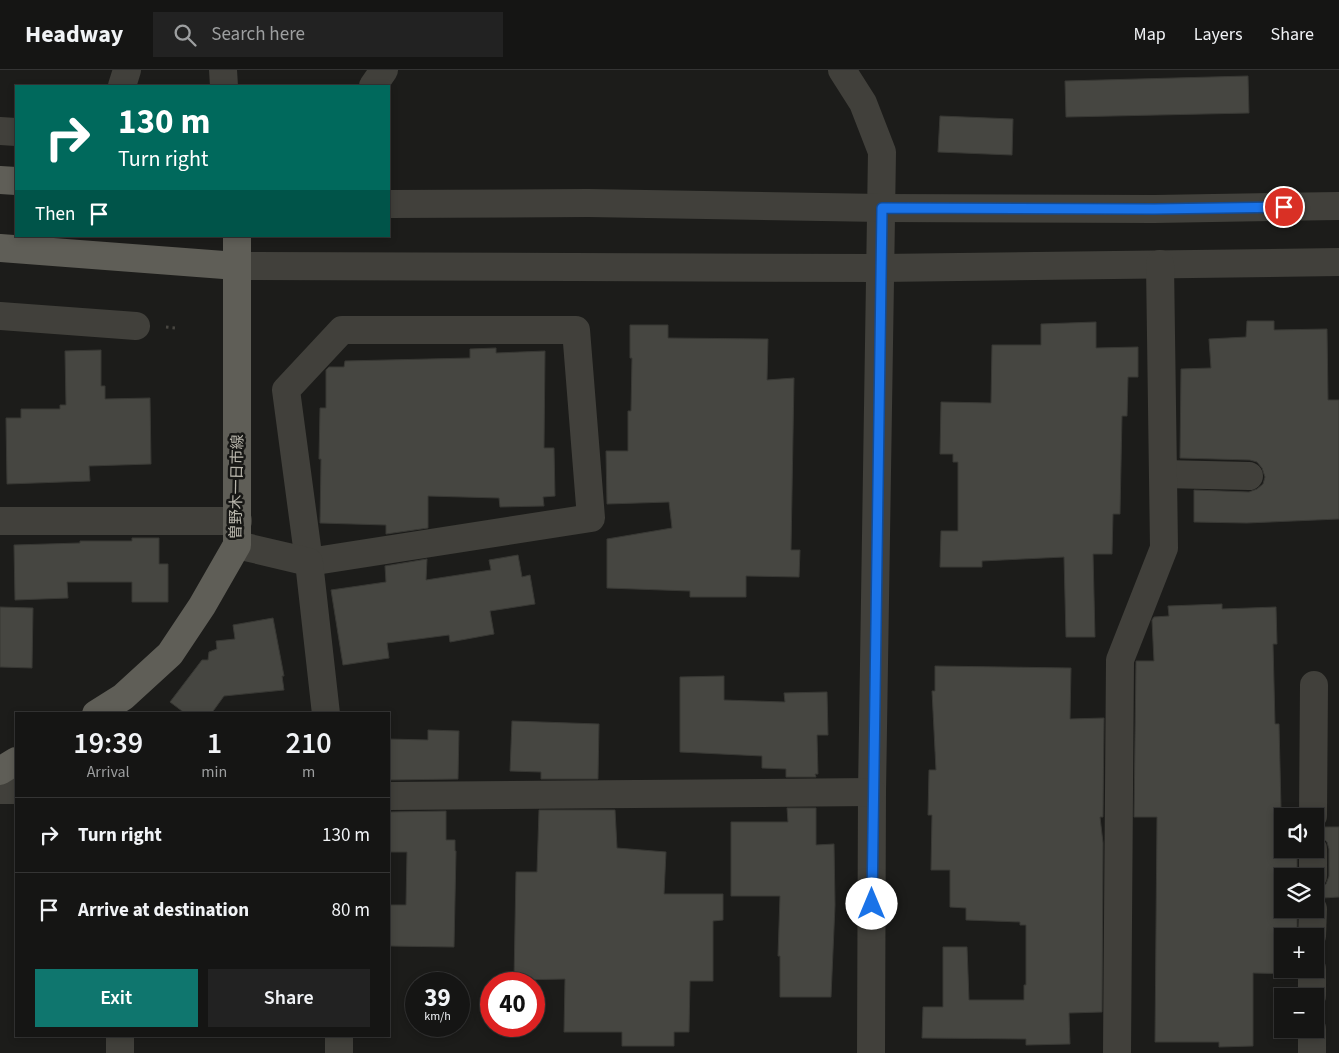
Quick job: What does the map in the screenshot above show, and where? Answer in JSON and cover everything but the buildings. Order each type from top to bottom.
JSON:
[{"type":"main road","points":[[0,180],[15,181]]},
{"type":"main road","name":"曽野木一日市線","points":[[99,712],[123,697],[170,654],[202,606],[238,533],[237,237]]},
{"type":"main road","points":[[0,248],[237,266]]},
{"type":"main road","points":[[0,771],[15,762]]},
{"type":"street","points":[[122,85],[127,70]]},
{"type":"street","points":[[223,70],[224,85]]},
{"type":"street","points":[[375,85],[384,70]]},
{"type":"street","points":[[842,70],[863,103],[882,152],[872,792],[871,1053]]},
{"type":"street","points":[[0,131],[15,132]]},
{"type":"street","points":[[390,204],[588,203],[882,208],[1154,209],[1339,206]]},
{"type":"street","points":[[237,266],[881,268],[1339,262]]},
{"type":"street","points":[[1117,1053],[1120,660],[1164,548],[1160,264]]},
{"type":"street","points":[[0,316],[136,326]]},
{"type":"street","points":[[0,521],[238,533],[309,562],[591,518],[576,330],[342,330],[286,390],[309,562],[326,712]]},
{"type":"street","points":[[1163,474],[1249,476]]},
{"type":"street","points":[[1313,808],[1314,685]]},
{"type":"street","points":[[0,790],[15,790]]},
{"type":"street","points":[[390,796],[872,792]]},
{"type":"street","points":[[120,1037],[120,1053]]},
{"type":"street","points":[[339,1037],[339,1053]]},
{"type":"street","points":[[1312,1038],[1312,1053]]},
{"type":"route","points":[[872,904],[882,208],[1154,209],[1284,207]]}]
